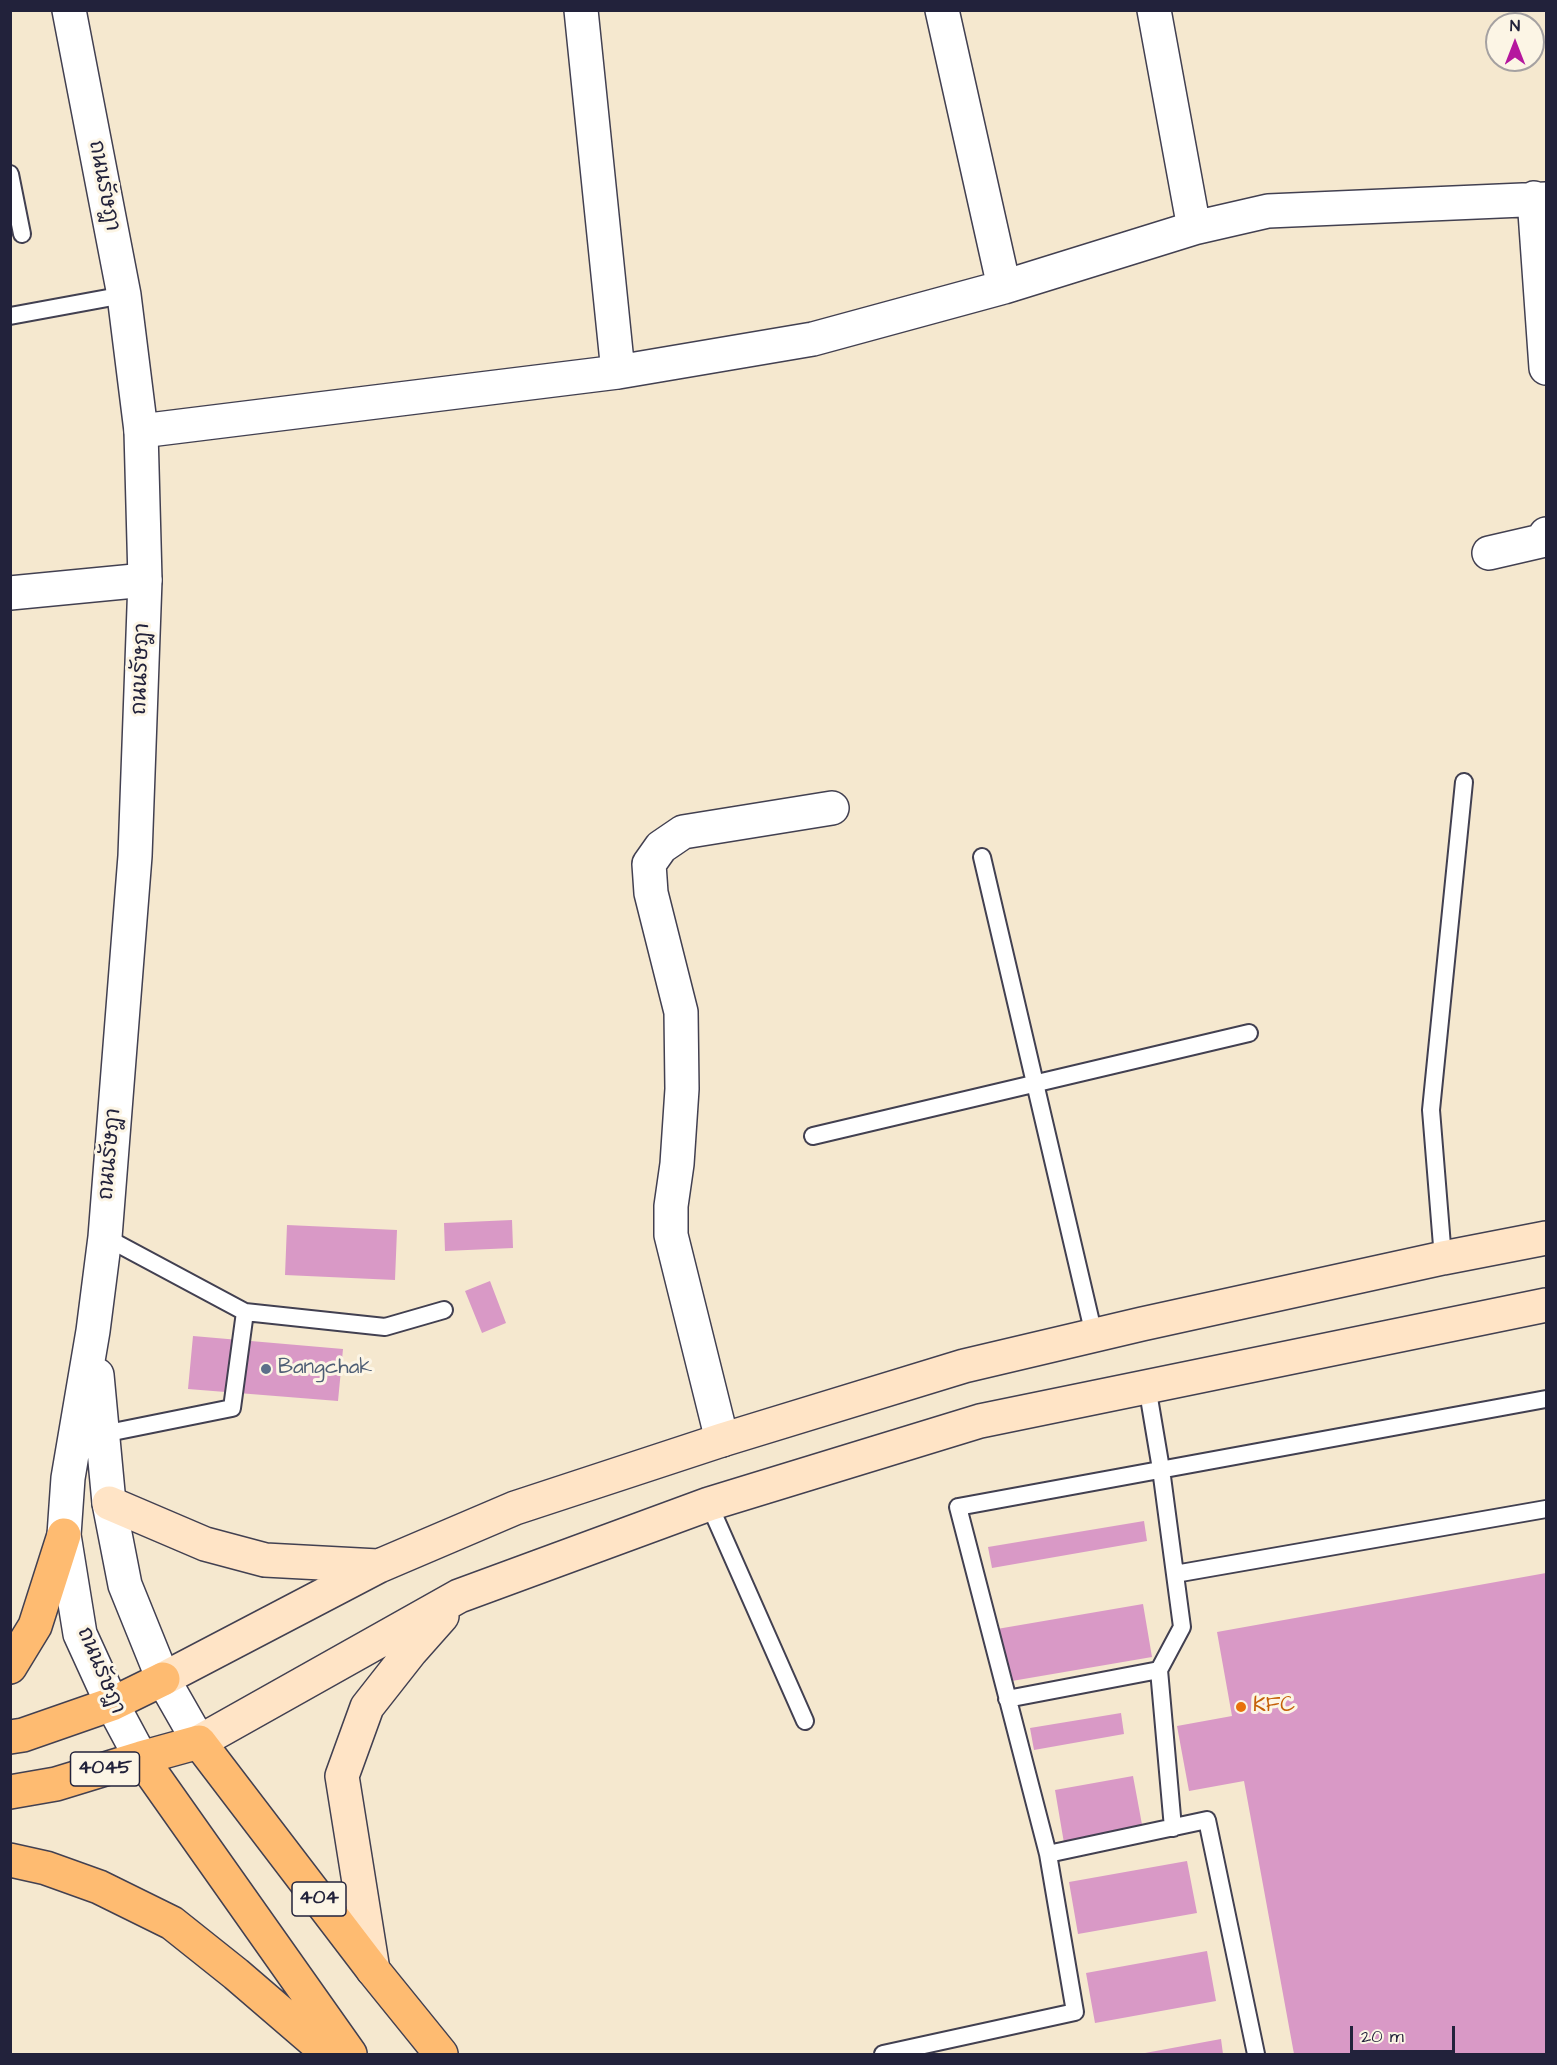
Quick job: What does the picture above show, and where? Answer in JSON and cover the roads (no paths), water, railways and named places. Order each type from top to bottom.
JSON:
[{"type":"main road","name":"4045","points":[[10,1737],[23,1735],[111,1704],[380,1566],[515,1508],[722,1440],[964,1366],[1443,1258],[1546,1238]]},
{"type":"main road","name":"4045","points":[[10,1792],[56,1784],[199,1742],[459,1596],[709,1504],[980,1421],[1546,1305]]},
{"type":"main road","points":[[109,1503],[205,1544],[265,1560],[380,1566]]},
{"type":"main road","points":[[10,1667],[35,1626],[64,1535]]},
{"type":"main road","points":[[373,1970],[342,1776],[367,1707],[411,1651],[459,1596]]},
{"type":"main road","name":"404","points":[[199,1742],[373,1970],[441,2055]]},
{"type":"main road","points":[[141,1758],[350,2055]]},
{"type":"main road","points":[[10,1860],[46,1868],[99,1887],[171,1923],[236,1974],[329,2055]]},
{"type":"street","name":"ถนนรัษฎา","points":[[69,10],[124,295],[141,431],[145,580],[135,856],[105,1237],[93,1331],[68,1478],[64,1535],[80,1634],[111,1704],[141,1758]]},
{"type":"street","points":[[581,10],[618,372]]},
{"type":"street","points":[[942,10],[1004,286]]},
{"type":"street","points":[[1154,10],[1194,228]]},
{"type":"street","points":[[141,431],[618,372],[813,339],[1004,286],[1194,228],[1268,211],[1540,199],[1546,368]]},
{"type":"street","points":[[1489,553],[1541,541],[1546,534]]},
{"type":"street","points":[[10,593],[145,580]]},
{"type":"street","points":[[722,1440],[671,1235],[671,1206],[682,1089],[681,1012],[651,893],[649,864],[661,847],[683,832],[832,808]]},
{"type":"street","name":"ถนนรัษฎา","points":[[93,1331],[109,1503],[125,1585],[163,1679],[199,1742]]},
{"type":"lane","points":[[10,174],[22,234]]},
{"type":"lane","points":[[10,316],[124,295]]},
{"type":"lane","points":[[1443,1258],[1431,1110],[1464,782]]},
{"type":"lane","points":[[982,857],[1094,1335]]},
{"type":"lane","points":[[813,1136],[1249,1033]]},
{"type":"lane","points":[[105,1237],[246,1312],[385,1327],[444,1310]]},
{"type":"lane","points":[[103,1434],[231,1408],[246,1312]]},
{"type":"lane","points":[[1147,1386],[1161,1469],[1182,1627],[1159,1670],[1173,1828]]},
{"type":"lane","points":[[883,2055],[1075,2012],[1048,1854],[958,1507],[1546,1399]]},
{"type":"lane","points":[[709,1504],[805,1721]]},
{"type":"lane","points":[[1175,1574],[1546,1509]]},
{"type":"lane","points":[[1007,1699],[1159,1670]]},
{"type":"lane","points":[[1048,1854],[1207,1820],[1256,2055]]},
{"type":"place","name":"Bangchak","points":[[266,1369]]},
{"type":"place","name":"KFC","points":[[1241,1707]]}]
